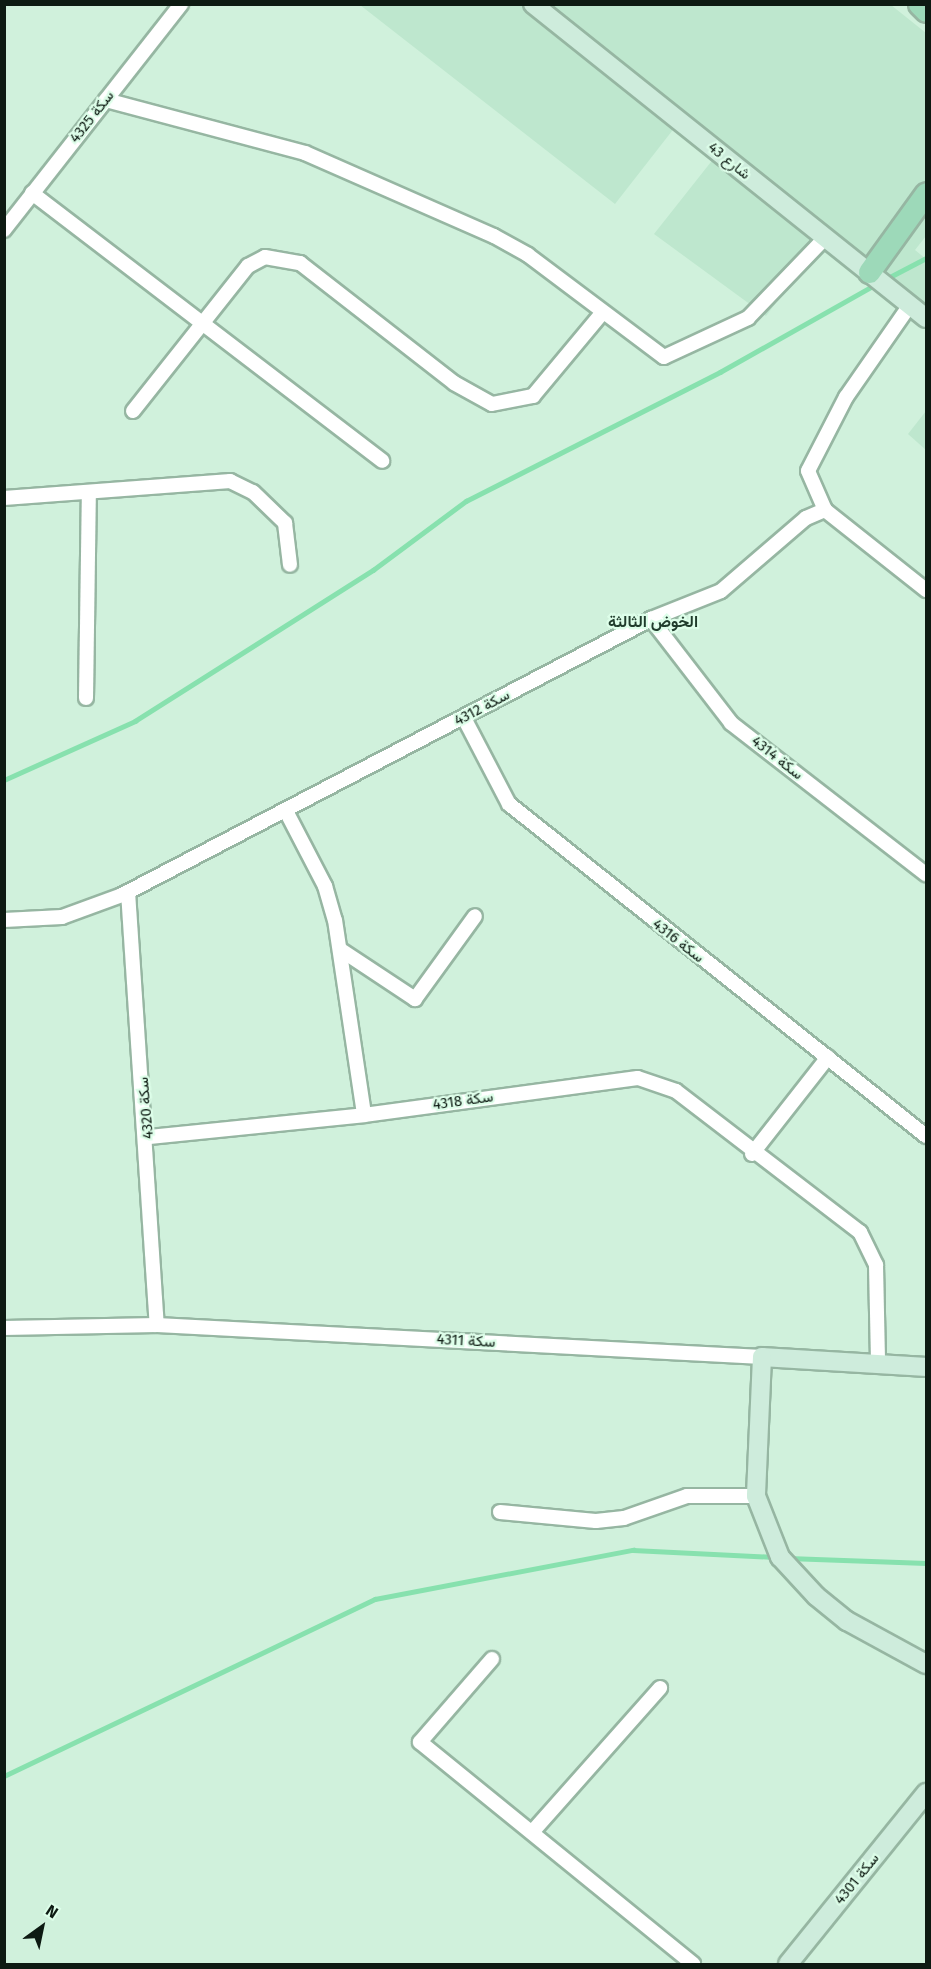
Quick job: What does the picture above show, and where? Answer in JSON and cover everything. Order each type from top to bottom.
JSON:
[{"type":"main road","points":[[919,4],[927,11]]},
{"type":"main road","points":[[869,272],[927,193]]},
{"type":"street","name":"سكة 4325","points":[[4,230],[181,4]]},
{"type":"street","name":"شارع 43","points":[[533,4],[927,318]]},
{"type":"street","points":[[105,100],[335,165],[511,245],[655,353],[674,356],[748,318],[825,238]]},
{"type":"street","points":[[32,194],[200,325],[382,461]]},
{"type":"street","points":[[133,411],[248,266],[282,257],[300,263],[478,399],[499,405],[533,396],[603,312]]},
{"type":"street","points":[[910,305],[810,460],[812,487],[825,510],[927,590]]},
{"type":"street","points":[[4,498],[89,494],[230,481],[242,485],[285,524],[290,565]]},
{"type":"street","points":[[86,699],[89,494]]},
{"type":"street","name":"سكة 4312","points":[[4,920],[62,917],[128,892],[651,619],[721,591],[806,518],[825,510]]},
{"type":"street","name":"سكة 4314","points":[[651,619],[731,723],[927,874]]},
{"type":"street","name":"سكة 4316","points":[[464,718],[508,804],[927,1136]]},
{"type":"street","points":[[286,811],[325,886],[340,950],[364,1115]]},
{"type":"street","name":"سكة 4320","points":[[128,892],[149,1137],[157,1325]]},
{"type":"street","points":[[340,950],[416,999],[475,916]]},
{"type":"street","points":[[752,1154],[828,1057]]},
{"type":"street","name":"سكة 4318","points":[[149,1137],[364,1115],[638,1078],[676,1091],[752,1154],[860,1232],[876,1265],[878,1363]]},
{"type":"street","name":"سكة 4311","points":[[4,1329],[157,1325],[927,1367]]},
{"type":"street","points":[[762,1357],[756,1496],[776,1551],[816,1596],[848,1621],[927,1664]]},
{"type":"street","points":[[500,1512],[596,1521],[624,1518],[687,1496],[756,1496]]},
{"type":"street","points":[[492,1659],[420,1742],[534,1830],[693,1965]]},
{"type":"street","points":[[534,1830],[660,1689]]},
{"type":"street","name":"سكة 4301","points":[[788,1965],[927,1793]]},
{"type":"shaded area","points":[[360,5],[891,5],[926,33],[926,236],[915,250],[926,259],[926,318],[825,238],[766,316],[654,234],[718,153],[679,122],[615,204]]},
{"type":"shaded area","points":[[926,411],[926,450],[908,434]]},
{"type":"waterway","points":[[884,280],[926,258]]},
{"type":"waterway","points":[[4,780],[135,721],[373,570],[466,501],[720,372],[876,284]]},
{"type":"waterway","points":[[4,1776],[375,1599],[633,1550],[774,1557]]},
{"type":"waterway","points":[[788,1558],[926,1563]]},
{"type":"district","name":"الخوض الثالثة","points":[[653,622]]}]
